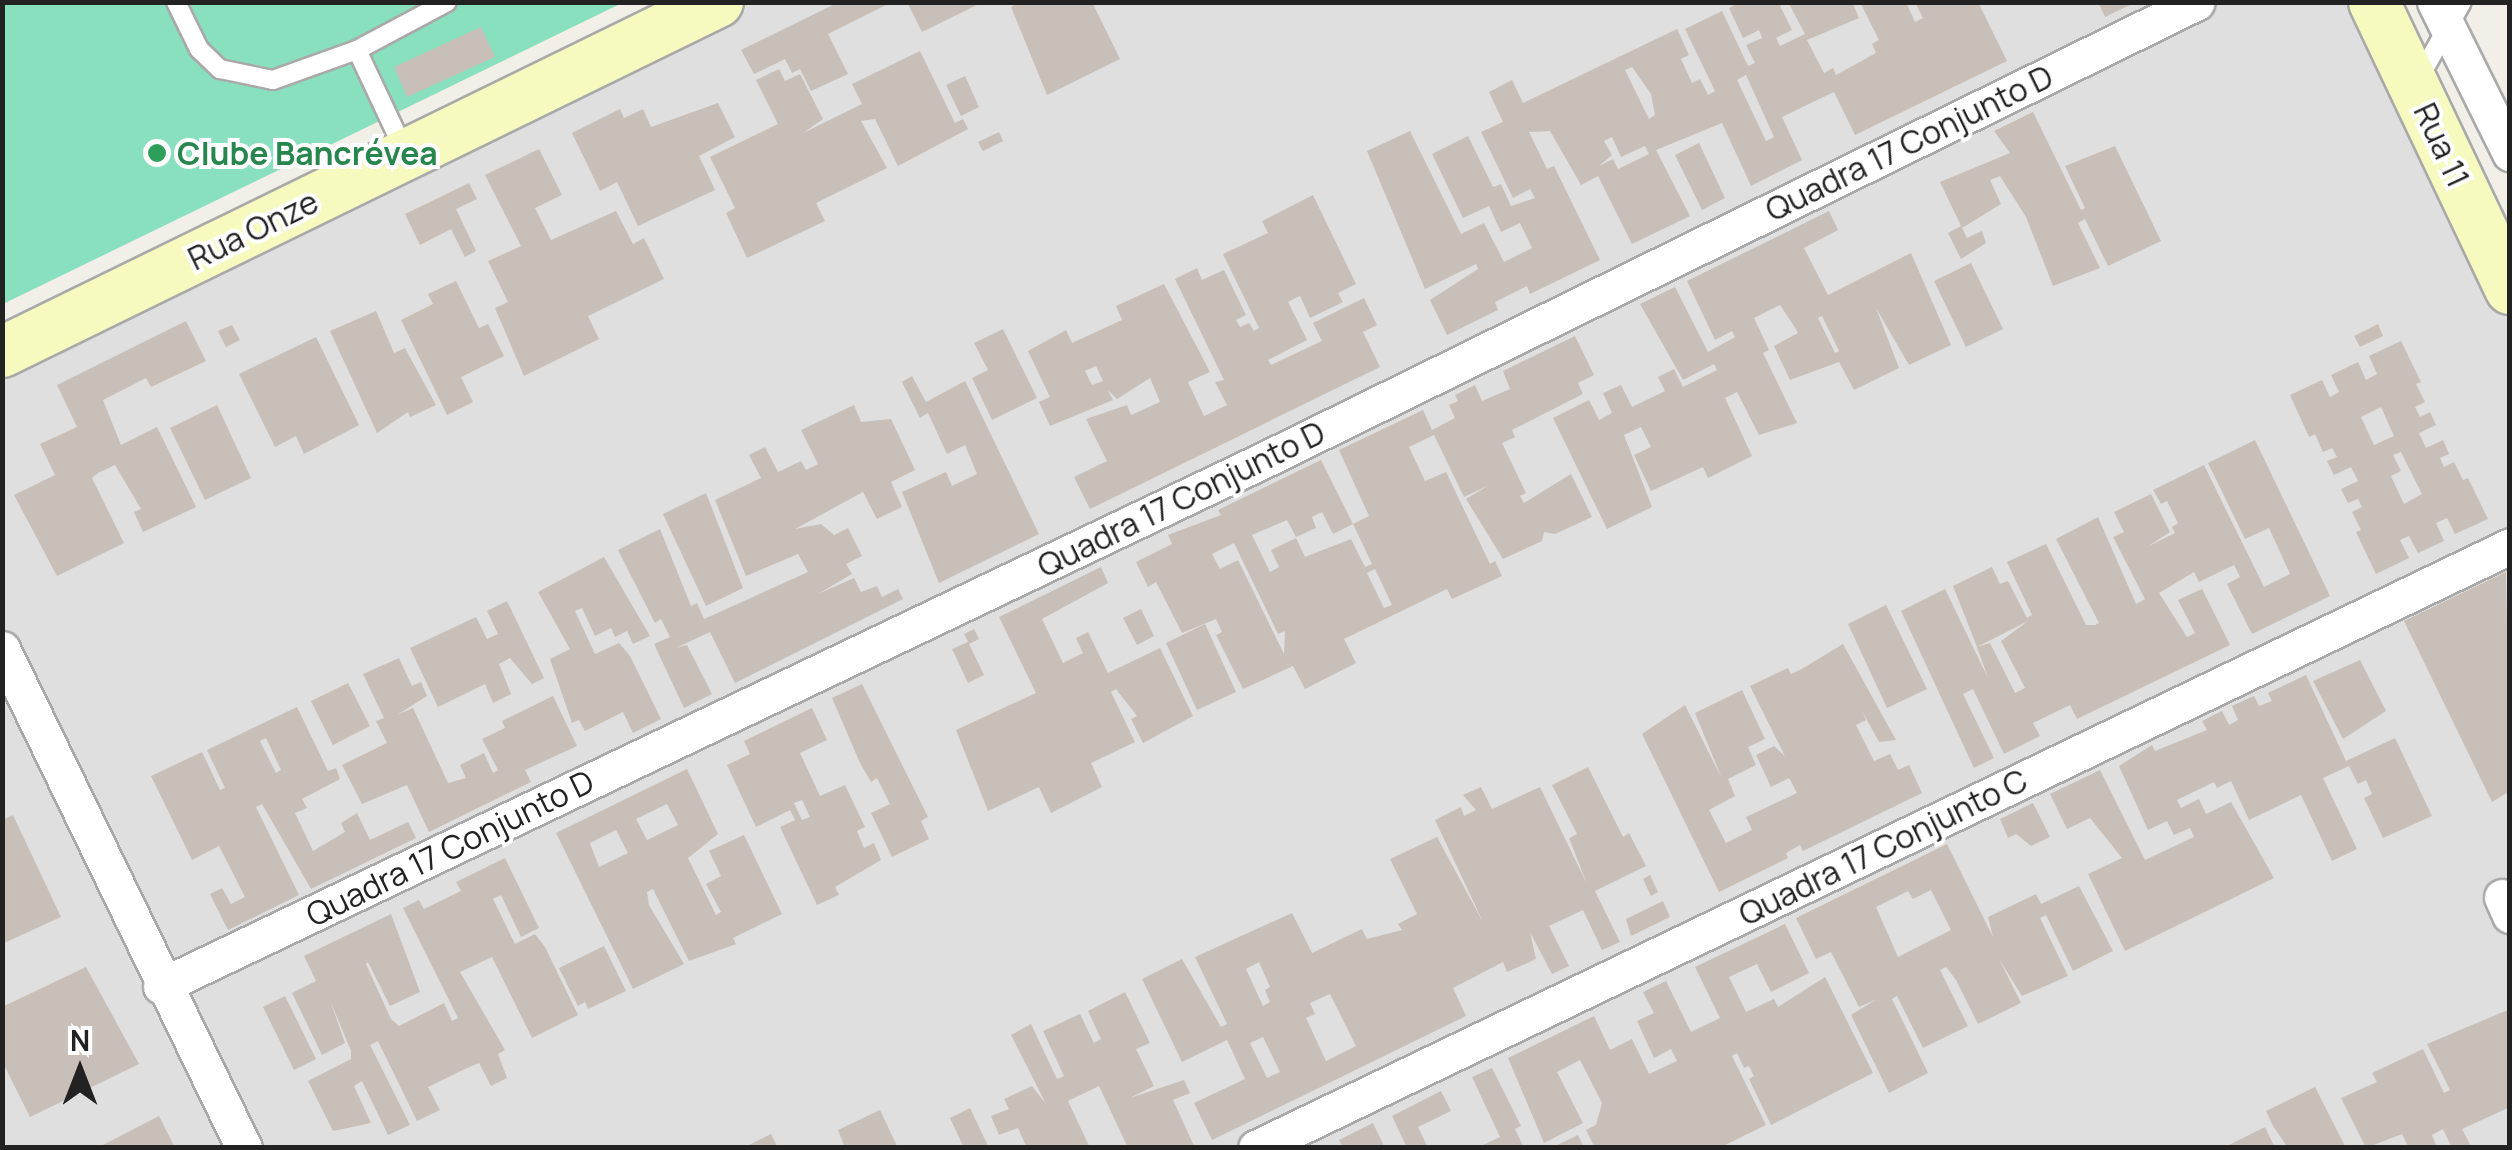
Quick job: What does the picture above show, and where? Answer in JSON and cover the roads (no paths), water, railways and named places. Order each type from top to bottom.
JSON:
[{"type":"street","name":"Rua Onze","points":[[2,352],[718,2]]},
{"type":"street","name":"Quadra 17 Conjunto D","points":[[161,986],[1272,456],[2197,2]]},
{"type":"street","name":"Rua 11","points":[[2374,2],[2510,288]]},
{"type":"street","points":[[2448,11],[2510,152]]},
{"type":"street","name":"Quadra 17 Conjunto C","points":[[1256,1148],[2510,546]]},
{"type":"street","points":[[2,649],[161,986],[244,1148]]},
{"type":"lane","points":[[176,2],[199,48],[220,69],[246,80],[272,80],[357,50],[447,2]]},
{"type":"lane","points":[[2414,87],[2448,11]]},
{"type":"lane","points":[[357,50],[406,155]]},
{"type":"place","name":"Clube Bancrévea","points":[[157,153]]}]
